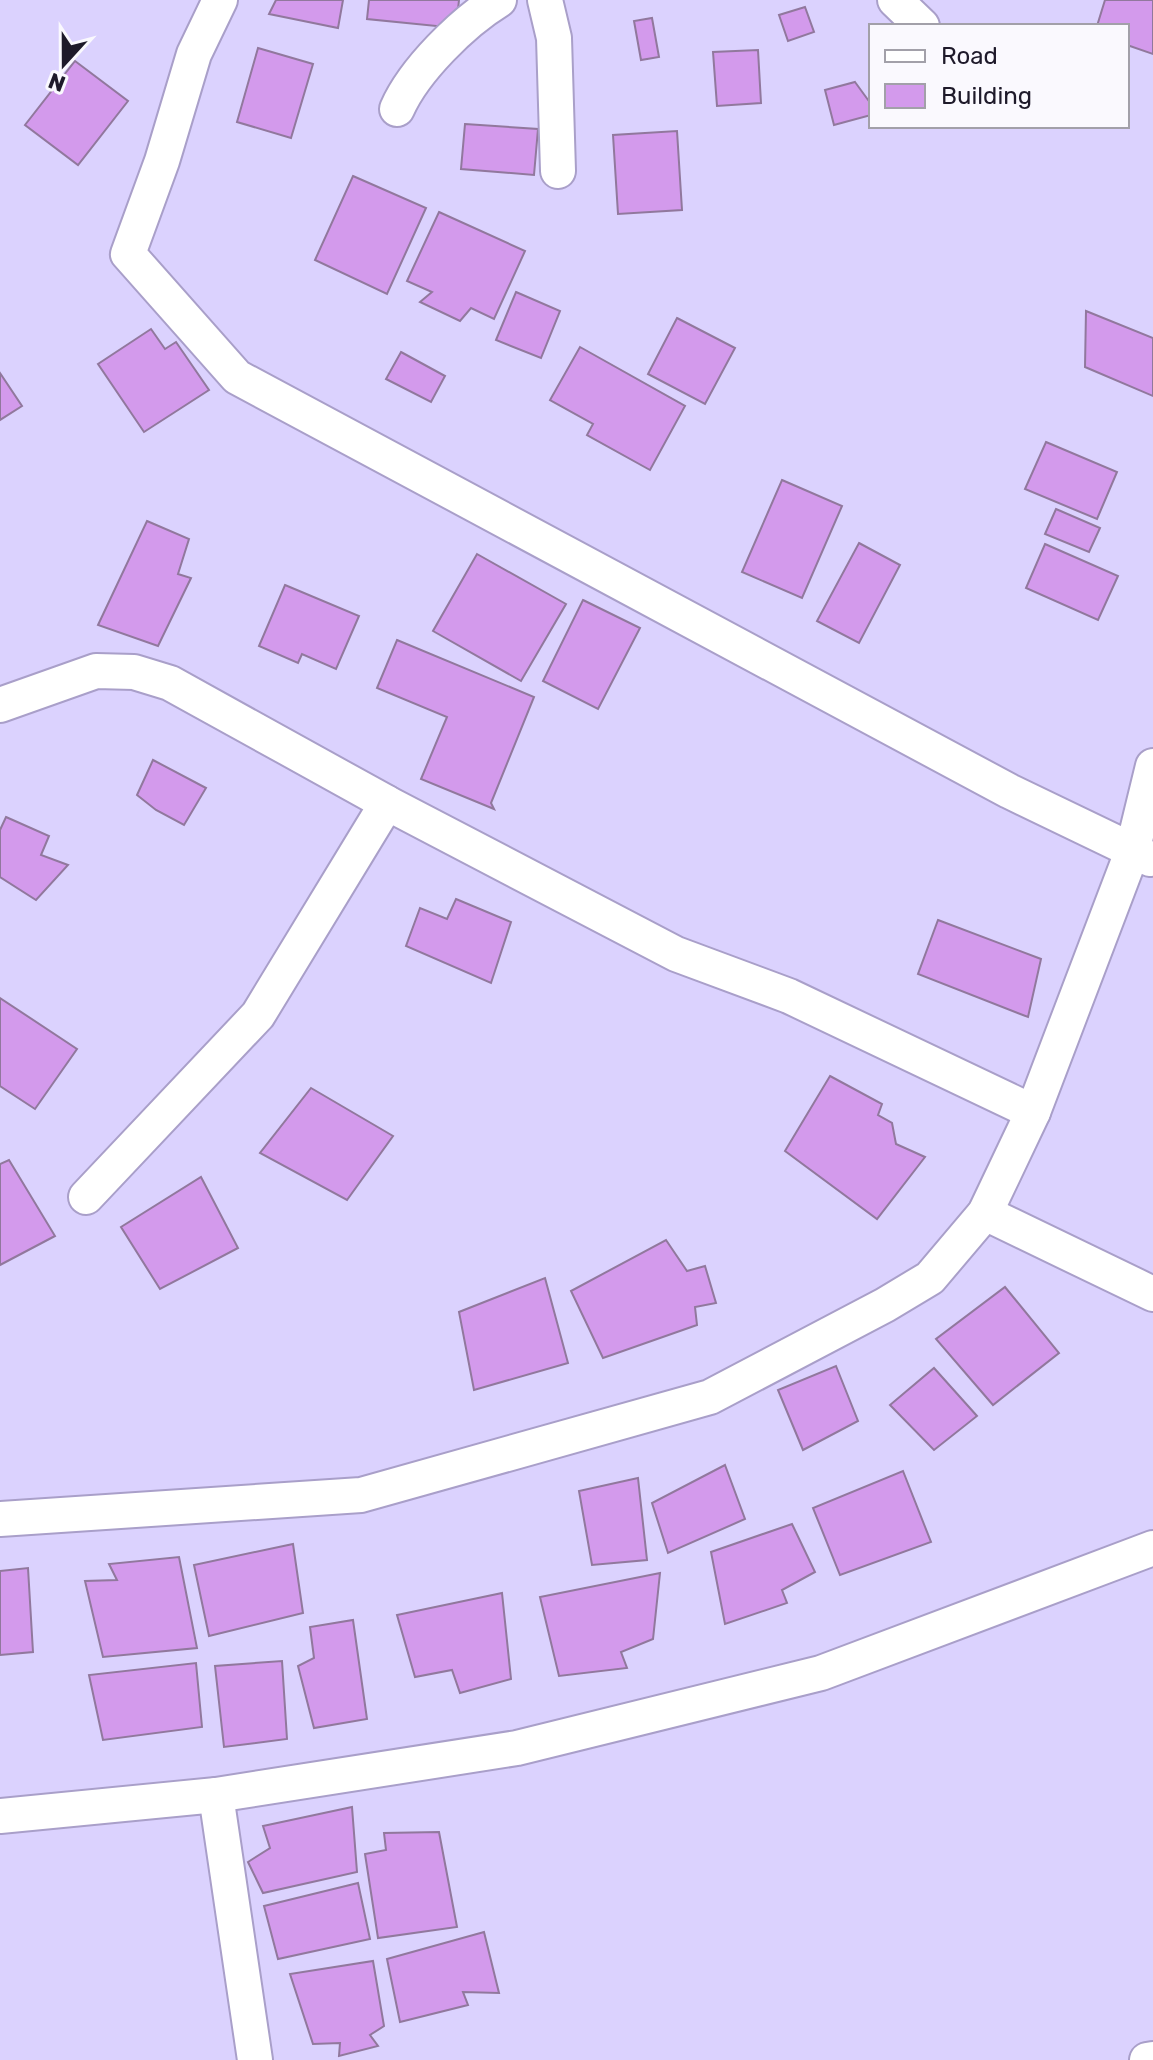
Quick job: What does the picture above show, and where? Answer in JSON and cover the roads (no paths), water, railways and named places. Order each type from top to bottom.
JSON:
[{"type":"street","points":[[220,0],[194,54],[162,161],[128,254],[237,377],[995,784],[1142,856]]},
{"type":"street","points":[[397,109],[404,93],[439,49],[499,0]]},
{"type":"street","points":[[545,0],[554,38],[558,171]]},
{"type":"street","points":[[895,0],[920,24]]},
{"type":"street","points":[[0,705],[96,671],[134,672],[170,683],[387,803],[676,954],[789,996],[1033,1112]]},
{"type":"street","points":[[0,1519],[361,1495],[710,1397],[930,1278],[985,1213],[1033,1112],[1142,856],[1153,766]]},
{"type":"street","points":[[86,1197],[258,1015],[387,803]]},
{"type":"street","points":[[985,1213],[1153,1294]]},
{"type":"street","points":[[0,1816],[216,1795],[517,1748],[821,1673],[1150,1560]]},
{"type":"street","points":[[216,1795],[255,2060]]},
{"type":"street","points":[[1147,2060],[1153,2059]]}]
